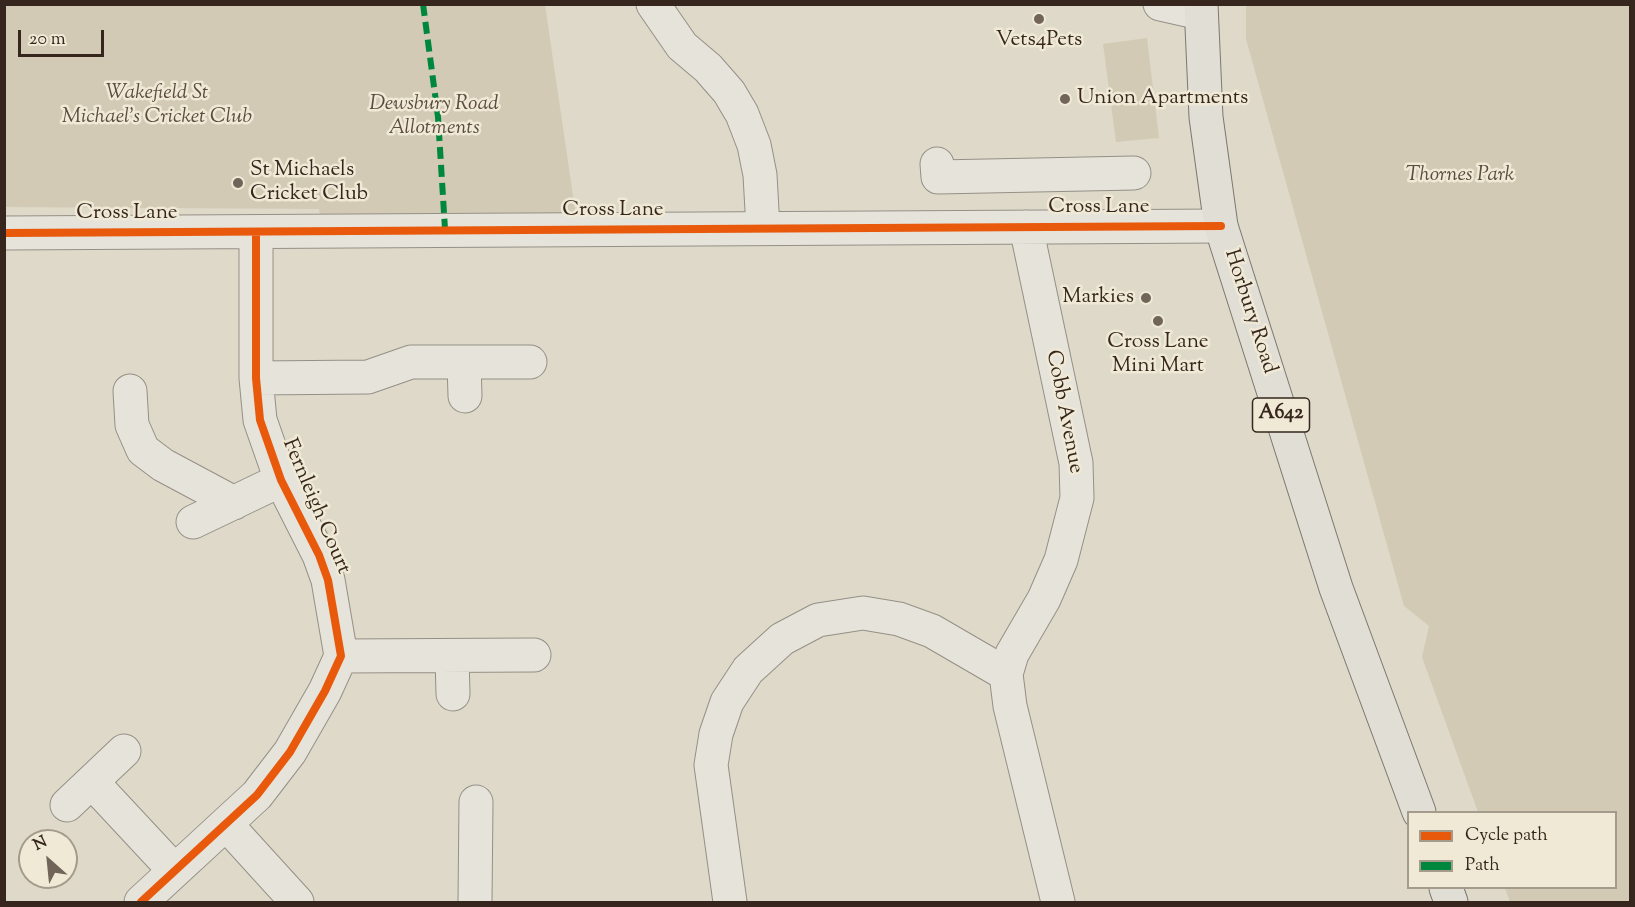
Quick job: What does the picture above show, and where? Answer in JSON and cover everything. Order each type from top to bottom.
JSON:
[{"type":"highway","name":"Horbury Road","points":[[1201,9],[1206,117],[1221,226],[1336,588],[1418,811]]},
{"type":"street","points":[[653,4],[682,45],[708,68],[729,92],[742,114],[754,144],[760,175],[763,228]]},
{"type":"street","points":[[1160,4],[1201,9]]},
{"type":"street","points":[[937,164],[938,177],[1134,173]]},
{"type":"street","name":"Cobb Avenue","points":[[1041,175],[1037,227],[1076,463],[1077,498],[1061,560],[1044,599],[1012,654],[1006,674],[1010,706],[1059,903]]},
{"type":"street","name":"Cross Lane","points":[[4,233],[1221,226]]},
{"type":"street","name":"Fernleigh Court","points":[[256,232],[256,378],[260,420],[280,480],[319,555],[328,580],[341,656]]},
{"type":"street","points":[[256,378],[368,377],[411,362],[530,362]]},
{"type":"street","points":[[464,362],[465,396]]},
{"type":"street","points":[[130,390],[132,425],[143,450],[163,465],[234,503]]},
{"type":"street","name":"Fernleigh Court","points":[[193,522],[280,480]]},
{"type":"street","points":[[730,903],[711,765],[716,735],[727,702],[748,670],[782,639],[818,620],[863,613],[899,619],[932,631],[1006,674]]},
{"type":"street","points":[[141,903],[257,795],[290,752],[325,691],[341,656],[534,655]]},
{"type":"street","points":[[452,656],[453,694]]},
{"type":"street","points":[[67,805],[124,751]]},
{"type":"street","points":[[92,782],[174,870]]},
{"type":"street","points":[[475,903],[476,802]]},
{"type":"street","points":[[226,824],[297,903]]},
{"type":"green space","points":[[4,5],[545,5],[578,230],[322,231],[319,209],[5,207]]},
{"type":"green space","name":"Thornes Park","points":[[1246,5],[1630,5],[1630,902],[1510,902],[1505,889],[1617,889],[1617,811],[1478,811],[1422,657],[1429,626],[1404,606],[1246,39]]},
{"type":"green space","points":[[1147,38],[1159,138],[1116,142],[1103,44]]},
{"type":"marked path","points":[[423,4],[438,117],[445,229]]},
{"type":"cycle path","points":[[4,233],[1221,226]]},
{"type":"cycle path","points":[[141,902],[257,795],[290,752],[325,691],[341,656],[328,580],[319,555],[281,480],[260,420],[256,378],[256,232]]},
{"type":"place","name":"Vets4Pets","points":[[1039,19]]},
{"type":"place","name":"Union Apartments","points":[[1065,99]]},
{"type":"place","name":"St Michaels Cricket Club","points":[[238,183]]},
{"type":"place","name":"Markies","points":[[1146,298]]},
{"type":"place","name":"Cross Lane Mini Mart","points":[[1158,321]]},
{"type":"park label","name":"Wakefield St Michael's Cricket Club","points":[[157,106]]},
{"type":"park label","name":"Dewsbury Road Allotments","points":[[434,117]]}]
